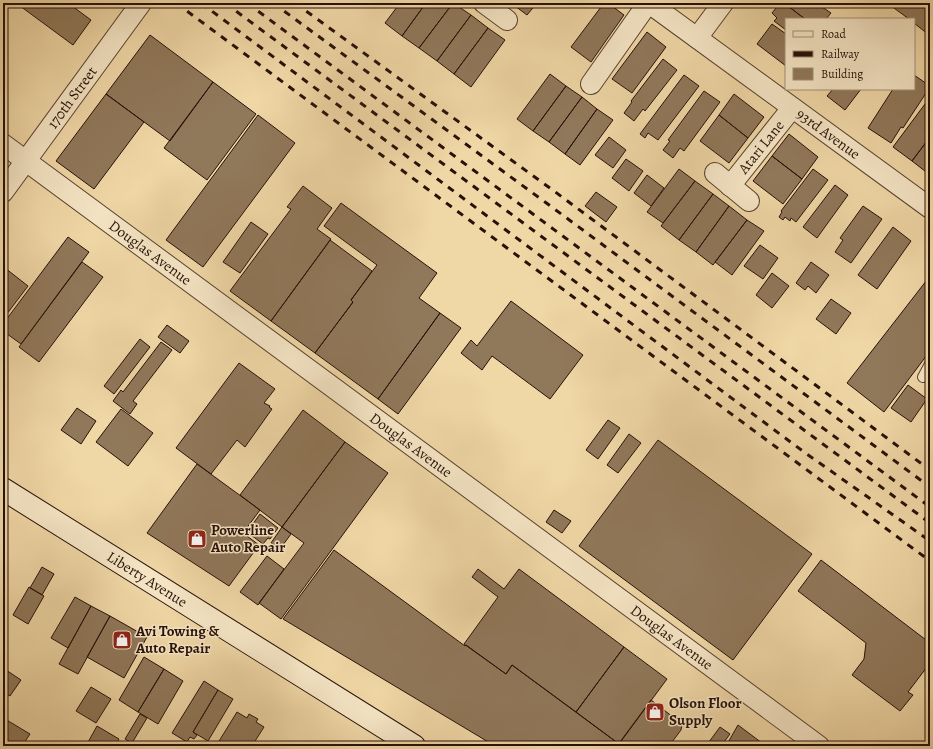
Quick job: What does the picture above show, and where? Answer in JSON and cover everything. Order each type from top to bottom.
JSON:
[{"type":"main road","name":"Liberty Avenue","points":[[3,489],[408,745]]},
{"type":"street","name":"170th Street","points":[[3,192],[142,3]]},
{"type":"street","points":[[484,3],[507,20]]},
{"type":"street","points":[[591,84],[648,3]]},
{"type":"street","name":"93rd Avenue","points":[[648,3],[930,208]]},
{"type":"street","points":[[697,38],[723,3]]},
{"type":"street","name":"Atari Lane","points":[[730,186],[792,108]]},
{"type":"street","name":"Douglas Avenue","points":[[3,144],[819,746]]},
{"type":"street","name":"Atari Lane","points":[[715,173],[749,202]]},
{"type":"lane","points":[[923,377],[930,364]]},
{"type":"building","points":[[16,3],[68,3],[91,20],[73,45]]},
{"type":"building","points":[[400,3],[426,3],[402,36],[385,23]]},
{"type":"building","points":[[426,3],[453,3],[419,48],[402,36]]},
{"type":"building","points":[[453,3],[471,15],[437,61],[419,48]]},
{"type":"building","points":[[511,3],[537,3],[527,15]]},
{"type":"building","points":[[604,3],[608,3],[624,15],[591,62],[571,47]]},
{"type":"building","points":[[780,3],[784,3],[804,18],[785,18],[785,29],[774,21],[777,18],[772,13]]},
{"type":"building","points":[[784,3],[816,3],[831,13],[827,18],[804,18]]},
{"type":"building","points":[[887,3],[930,3],[930,34],[929,35],[915,24],[915,18],[908,18]]},
{"type":"building","points":[[471,15],[488,28],[454,74],[437,61]]},
{"type":"building","points":[[772,24],[785,33],[785,65],[757,44]]},
{"type":"building","points":[[488,28],[505,40],[471,87],[454,74]]},
{"type":"building","points":[[647,32],[666,47],[632,93],[612,79]]},
{"type":"building","points":[[150,35],[213,82],[170,141],[106,94]]},
{"type":"building","points":[[663,59],[677,70],[645,111],[643,109],[634,121],[624,113],[632,102],[631,101]]},
{"type":"building","points":[[550,74],[566,86],[533,131],[517,119]]},
{"type":"building","points":[[684,75],[699,86],[658,140],[648,133],[645,138],[640,134]]},
{"type":"building","points":[[915,76],[930,86],[903,128],[901,127],[891,143],[868,128],[892,90],[915,90]]},
{"type":"building","points":[[213,82],[256,114],[207,180],[164,148]]},
{"type":"building","points":[[566,86],[582,97],[549,142],[533,131]]},
{"type":"building","points":[[832,90],[860,90],[845,110],[827,96]]},
{"type":"building","points":[[704,91],[720,102],[684,151],[680,148],[673,158],[663,150],[670,141],[668,140]]},
{"type":"building","points":[[106,94],[144,122],[94,189],[56,161]]},
{"type":"building","points":[[734,94],[764,117],[748,138],[719,115]]},
{"type":"building","points":[[582,97],[597,109],[565,154],[549,142]]},
{"type":"building","points":[[928,100],[930,101],[930,137],[912,161],[893,147]]},
{"type":"building","points":[[597,109],[613,120],[580,165],[565,154]]},
{"type":"building","points":[[258,115],[295,143],[203,267],[166,240]]},
{"type":"building","points":[[719,115],[748,138],[729,163],[700,141]]},
{"type":"building","points":[[789,134],[818,157],[802,179],[772,156]]},
{"type":"building","points":[[609,137],[626,150],[613,168],[595,155]]},
{"type":"building","points":[[930,137],[930,175],[912,161]]},
{"type":"building","points":[[772,156],[802,179],[783,204],[753,181]]},
{"type":"building","points":[[626,159],[643,171],[629,191],[612,178]]},
{"type":"building","points":[[679,169],[695,181],[663,223],[647,212]]},
{"type":"building","points":[[813,169],[828,180],[796,222],[791,218],[790,221],[785,217],[783,220],[779,217],[782,212],[781,211]]},
{"type":"building","points":[[647,175],[664,188],[651,206],[634,193]]},
{"type":"building","points":[[695,181],[713,194],[679,240],[661,226]]},
{"type":"building","points":[[835,185],[848,195],[817,238],[803,227]]},
{"type":"building","points":[[303,186],[332,208],[317,229],[331,239],[271,321],[230,291],[291,209],[287,207]]},
{"type":"building","points":[[596,192],[617,207],[606,222],[585,206]]},
{"type":"building","points":[[713,194],[729,206],[696,252],[679,240]]},
{"type":"building","points":[[341,203],[437,273],[419,298],[440,313],[378,399],[315,353],[353,302],[351,300],[377,265],[324,226]]},
{"type":"building","points":[[729,206],[747,220],[713,265],[696,252]]},
{"type":"building","points":[[863,206],[882,219],[851,263],[835,252],[843,240],[840,238]]},
{"type":"building","points":[[747,220],[764,231],[732,275],[715,262]]},
{"type":"building","points":[[251,222],[268,234],[240,273],[223,262]]},
{"type":"building","points":[[893,227],[911,241],[877,289],[858,275]]},
{"type":"building","points":[[68,237],[89,252],[21,344],[3,331],[3,324]]},
{"type":"building","points":[[330,240],[372,271],[351,300],[353,302],[315,353],[271,321]]},
{"type":"building","points":[[760,245],[778,258],[763,279],[744,266]]},
{"type":"building","points":[[82,262],[103,277],[39,362],[19,347]]},
{"type":"building","points":[[811,262],[829,275],[816,293],[808,286],[805,290],[796,283]]},
{"type":"building","points":[[5,268],[28,286],[3,319],[3,270]]},
{"type":"building","points":[[772,273],[789,286],[772,308],[756,295]]},
{"type":"building","points":[[930,276],[930,351],[884,412],[847,383]]},
{"type":"building","points":[[831,299],[851,313],[836,334],[816,319]]},
{"type":"building","points":[[511,301],[583,355],[550,399],[492,356],[482,370],[461,353],[471,340],[477,346]]},
{"type":"building","points":[[440,313],[461,328],[398,414],[378,399]]},
{"type":"building","points":[[167,325],[189,341],[180,353],[158,337]]},
{"type":"building","points":[[140,339],[150,347],[114,394],[104,386]]},
{"type":"building","points":[[161,342],[172,350],[133,401],[137,404],[130,414],[113,401],[121,390],[123,392]]},
{"type":"building","points":[[239,363],[275,389],[264,403],[272,409],[245,447],[237,440],[211,474],[176,448]]},
{"type":"building","points":[[908,385],[927,399],[911,422],[891,408]]},
{"type":"building","points":[[77,408],[96,421],[81,444],[61,430]]},
{"type":"building","points":[[121,409],[153,433],[128,466],[96,442]]},
{"type":"building","points":[[303,410],[345,442],[282,527],[240,495]]},
{"type":"building","points":[[608,420],[620,428],[598,459],[586,450]]},
{"type":"building","points":[[629,434],[641,443],[618,473],[607,465]]},
{"type":"building","points":[[658,440],[812,554],[733,660],[579,546]]},
{"type":"building","points":[[345,442],[388,473],[281,619],[259,603],[304,543],[282,527]]},
{"type":"building","points":[[197,464],[260,510],[243,533],[259,545],[229,586],[147,533]]},
{"type":"building","points":[[554,510],[571,521],[562,533],[546,522]]},
{"type":"building","points":[[260,514],[278,528],[270,539],[268,538],[263,544],[247,532]]},
{"type":"building","points":[[282,527],[291,534],[280,549],[271,543]]},
{"type":"building","points":[[334,550],[465,646],[466,645],[506,674],[512,665],[619,744],[617,746],[495,746],[283,619]]},
{"type":"building","points":[[267,556],[284,569],[258,605],[240,592]]},
{"type":"building","points":[[821,560],[930,643],[930,663],[908,692],[913,695],[900,711],[852,675],[864,659],[866,643],[798,591]]},
{"type":"building","points":[[42,567],[54,574],[42,595],[30,588]]},
{"type":"building","points":[[478,569],[504,589],[519,569],[624,647],[576,712],[512,665],[506,674],[464,644],[498,597],[472,577]]},
{"type":"building","points":[[29,587],[44,596],[28,624],[13,615]]},
{"type":"building","points":[[75,597],[91,606],[68,648],[51,638]]},
{"type":"building","points":[[91,606],[110,616],[78,674],[59,664]]},
{"type":"building","points":[[110,616],[147,637],[124,678],[87,657]]},
{"type":"building","points":[[624,647],[667,679],[619,744],[576,712]]},
{"type":"building","points":[[144,657],[164,669],[138,712],[119,700]]},
{"type":"building","points":[[3,668],[21,680],[10,696],[3,692]]},
{"type":"building","points":[[164,669],[183,681],[158,724],[138,712]]},
{"type":"building","points":[[204,681],[218,690],[193,732],[197,735],[194,739],[190,737],[187,742],[172,733]]},
{"type":"building","points":[[91,687],[111,699],[96,723],[76,711]]},
{"type":"building","points":[[218,690],[233,699],[208,741],[193,732]]},
{"type":"building","name":"Olson Floor Supply","points":[[651,700],[682,724],[681,730],[669,746],[617,746]]},
{"type":"building","points":[[237,712],[247,718],[249,714],[258,719],[256,722],[264,727],[252,746],[216,746]]},
{"type":"building","points":[[140,714],[147,718],[132,743],[125,739]]},
{"type":"building","points":[[5,719],[30,734],[22,746],[3,746],[3,721]]},
{"type":"building","points":[[738,725],[766,746],[726,746]]},
{"type":"building","points":[[97,726],[119,739],[115,746],[90,746],[87,744]]},
{"type":"building","points":[[720,727],[730,734],[721,746],[706,746]]},
{"type":"railway","points":[[176,3],[930,561]]},
{"type":"railway","points":[[201,3],[804,452],[930,541]]},
{"type":"railway","points":[[225,3],[930,523]]},
{"type":"railway","points":[[247,3],[930,507]]},
{"type":"railway","points":[[273,3],[930,487]]},
{"type":"railway","points":[[295,3],[554,191],[930,470]]},
{"type":"place","name":"Powerline Auto Repair","points":[[197,539]]},
{"type":"place","name":"Avi Towing & Auto Repair","points":[[122,640]]},
{"type":"place","name":"Olson Floor Supply","points":[[655,712]]}]
